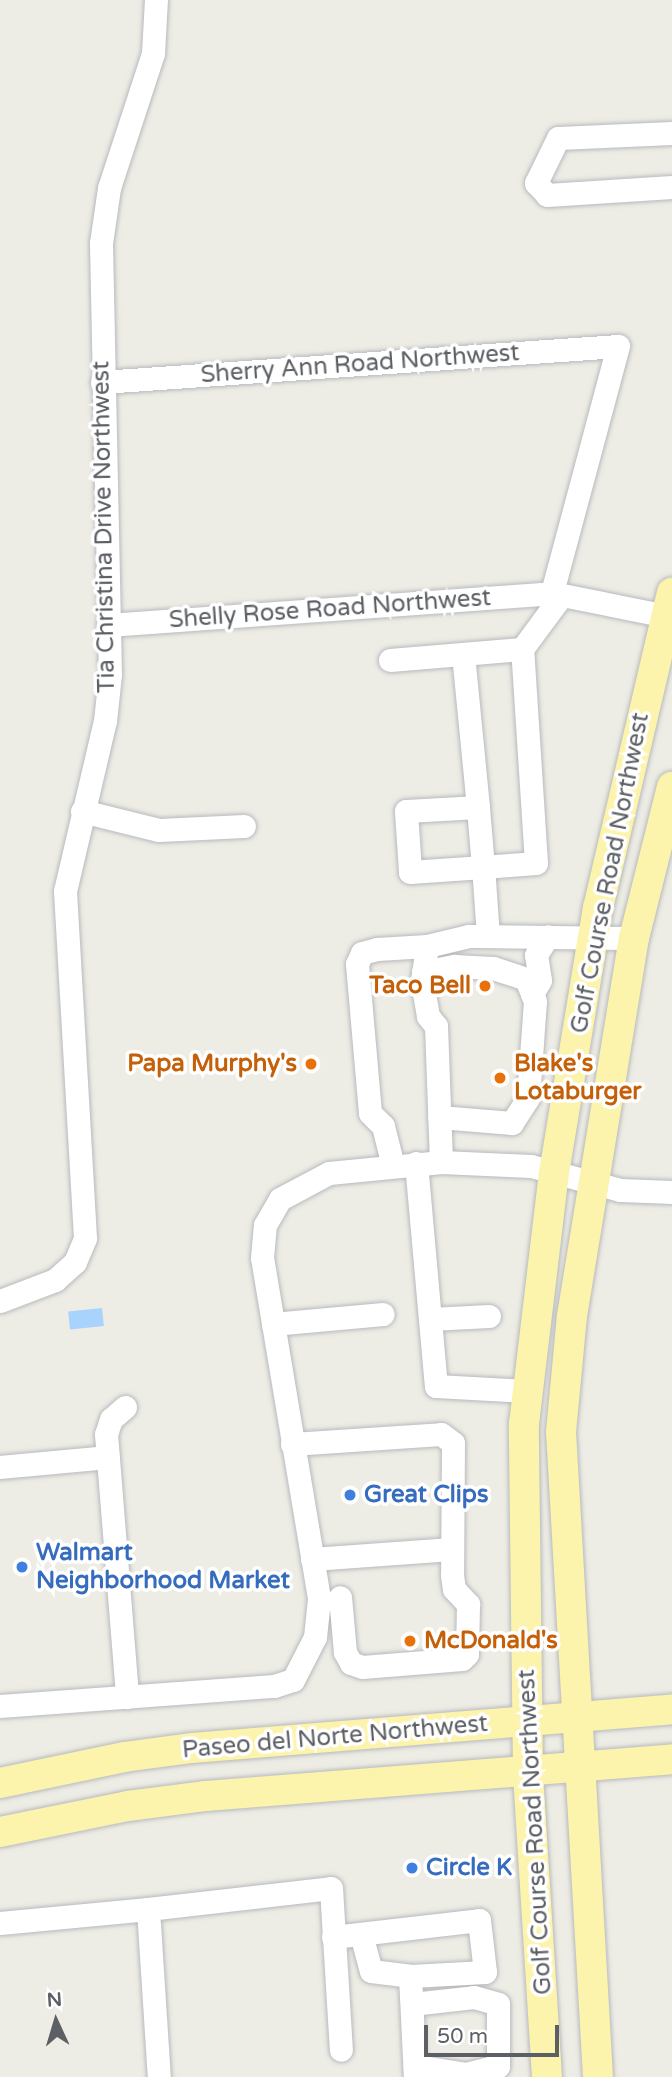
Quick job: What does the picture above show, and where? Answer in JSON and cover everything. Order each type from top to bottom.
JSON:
[{"type":"main road","name":"Golf Course Road Northwest","points":[[547,2077],[528,1772],[527,1391],[554,1173],[593,936],[669,608]]},
{"type":"main road","name":"Golf Course Road Northwest","points":[[598,2077],[561,1432],[572,1316],[634,938],[672,787]]},
{"type":"main road","name":"Paseo del Norte Northwest","points":[[0,1783],[124,1757],[192,1748],[672,1709]]},
{"type":"main road","name":"Paseo del Norte Northwest","points":[[0,1832],[128,1806],[206,1796],[672,1759]]},
{"type":"street","name":"Tia Christina Drive Northwest","points":[[0,1301],[55,1280],[75,1262],[85,1238],[65,928],[65,891],[105,721],[108,625],[101,243],[109,188],[153,52],[156,0]]},
{"type":"street","points":[[672,133],[558,138],[536,183],[547,195],[672,187]]},
{"type":"street","name":"Sherry Ann Road Northwest","points":[[102,382],[618,346],[557,594]]},
{"type":"street","points":[[478,807],[406,811],[410,872],[536,863],[522,649],[557,594]]},
{"type":"street","name":"Shelly Rose Road Northwest","points":[[108,625],[557,594],[669,608]]},
{"type":"street","points":[[390,660],[522,649]]},
{"type":"street","points":[[463,654],[488,936]]},
{"type":"street","points":[[82,811],[159,830],[244,826]]},
{"type":"street","points":[[393,1166],[383,1126],[370,1113],[357,964],[362,953],[488,936],[634,938]]},
{"type":"street","points":[[439,1117],[512,1124],[528,1098],[533,994],[540,979],[536,955],[548,936]]},
{"type":"street","points":[[428,946],[424,972],[428,1016],[436,1026],[441,1162]]},
{"type":"street","points":[[424,972],[454,966],[493,968],[526,979],[533,994]]},
{"type":"street","points":[[0,1706],[274,1686],[293,1680],[316,1637],[319,1598],[262,1258],[265,1225],[280,1199],[330,1173],[441,1162],[495,1162],[554,1173],[620,1190],[672,1192]]},
{"type":"street","points":[[416,1163],[436,1386],[527,1391]]},
{"type":"street","points":[[272,1324],[383,1314]]},
{"type":"street","points":[[430,1318],[489,1316]]},
{"type":"street","points":[[125,1407],[111,1419],[106,1434],[127,1697]]},
{"type":"street","points":[[292,1444],[449,1437],[454,1589],[468,1604],[470,1643],[462,1659],[362,1667],[351,1663],[345,1652],[340,1597]]},
{"type":"street","points":[[0,1467],[108,1457]]},
{"type":"street","points":[[312,1559],[452,1549]]},
{"type":"street","points":[[0,1923],[331,1888],[341,2050]]},
{"type":"street","points":[[148,1909],[159,2077]]},
{"type":"street","points":[[333,1937],[479,1920],[485,1972],[410,1976],[371,1971],[360,1934]]},
{"type":"street","points":[[410,1976],[415,2071],[467,2074],[498,2066],[498,2004],[474,1997],[412,2004]]},
{"type":"water","points":[[102,1308],[104,1326],[70,1329],[68,1312]]},
{"type":"place","name":"Taco Bell","points":[[485,986]]},
{"type":"place","name":"Papa Murphy's","points":[[311,1064]]},
{"type":"place","name":"Blake's Lotaburger","points":[[500,1078]]},
{"type":"place","name":"Great Clips","points":[[350,1495]]},
{"type":"place","name":"Walmart Neighborhood Market","points":[[22,1567]]},
{"type":"place","name":"McDonald's","points":[[410,1641]]},
{"type":"place","name":"Circle K","points":[[412,1868]]}]
